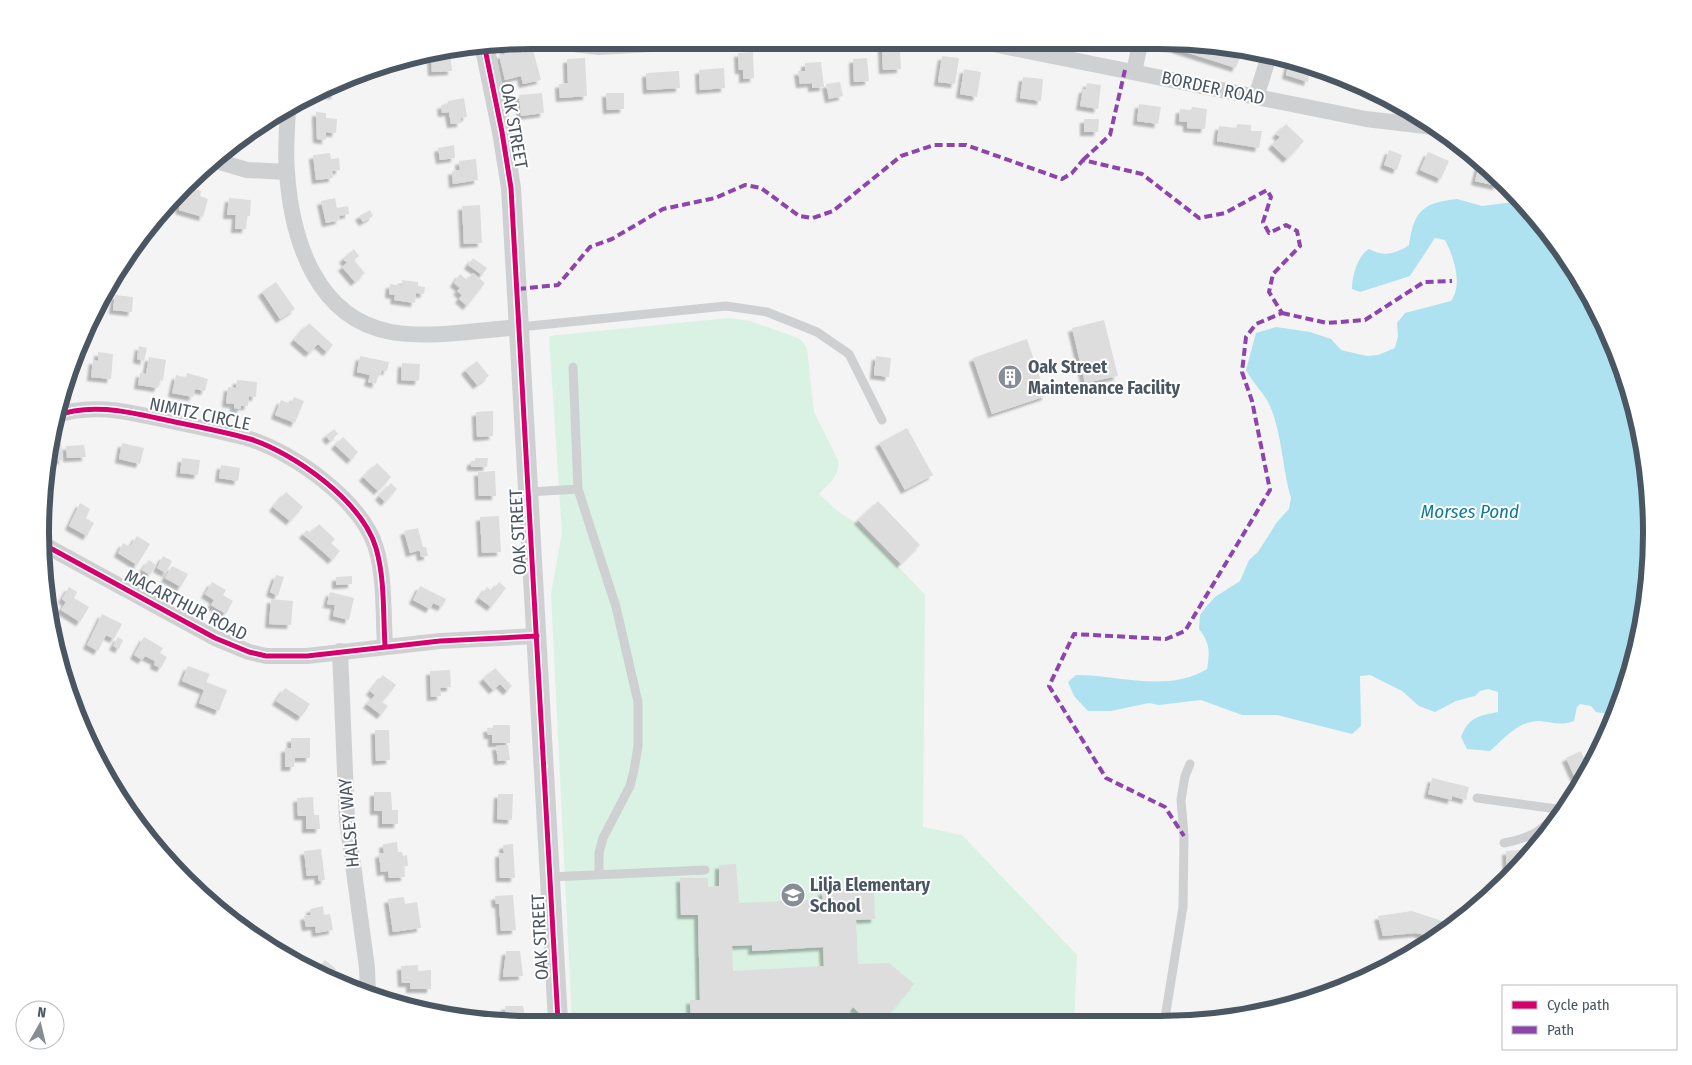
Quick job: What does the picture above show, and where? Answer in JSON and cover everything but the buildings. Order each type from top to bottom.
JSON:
[{"type":"street","name":"BORDER ROAD","points":[[1044,49],[1064,51],[1134,72],[1256,97],[1366,119],[1420,125]]},
{"type":"street","points":[[1134,72],[1139,49]]},
{"type":"street","name":"OAK STREET","points":[[485,51],[508,169],[520,327],[558,1016]]},
{"type":"street","points":[[1256,97],[1267,61]]},
{"type":"street","points":[[288,116],[286,172],[306,262],[322,289],[346,312],[369,325],[392,332],[430,333],[520,327]]},
{"type":"street","points":[[222,163],[247,170],[286,172]]},
{"type":"street","name":"NIMITZ CIRCLE","points":[[63,414],[93,409],[129,413],[250,439],[267,444],[300,463],[351,507],[369,531],[379,562],[385,646]]},
{"type":"street","name":"MACARTHUR ROAD","points":[[49,548],[231,646],[266,656],[287,657],[385,646],[537,636]]},
{"type":"street","name":"HALSEY WAY","points":[[340,651],[347,820],[367,968],[368,987]]},
{"type":"lane","points":[[520,327],[716,307],[747,308],[767,312],[816,332],[849,354],[882,420]]},
{"type":"lane","points":[[573,367],[578,489],[616,607],[638,702],[638,746],[634,770],[630,786],[603,838],[599,853],[599,874]]},
{"type":"lane","points":[[529,492],[578,489]]},
{"type":"lane","points":[[1165,1016],[1183,906],[1184,836],[1181,800],[1185,776],[1190,764]]},
{"type":"lane","points":[[1477,798],[1556,809]]},
{"type":"lane","points":[[1504,843],[1539,832]]},
{"type":"lane","points":[[550,877],[704,870]]},
{"type":"green space","points":[[729,318],[750,321],[798,338],[803,342],[807,349],[814,412],[838,460],[836,475],[819,494],[840,513],[859,525],[925,595],[923,827],[962,835],[1077,955],[1074,1016],[572,1016],[551,594],[562,533],[549,336]]},
{"type":"water","name":"Morses Pond","points":[[1457,199],[1482,206],[1513,202],[1562,264],[1593,319],[1618,377],[1627,407],[1639,469],[1643,532],[1639,596],[1634,627],[1618,688],[1608,714],[1596,712],[1591,706],[1580,704],[1577,707],[1574,721],[1561,724],[1536,721],[1525,724],[1514,730],[1490,751],[1467,749],[1461,737],[1471,721],[1498,712],[1498,692],[1488,689],[1480,691],[1475,696],[1456,701],[1435,712],[1419,706],[1402,691],[1370,675],[1360,676],[1361,726],[1352,734],[1277,715],[1242,715],[1201,700],[1159,705],[1149,703],[1111,711],[1088,711],[1074,696],[1068,682],[1076,675],[1160,681],[1192,676],[1207,669],[1208,648],[1199,629],[1200,615],[1215,597],[1240,581],[1249,560],[1258,552],[1277,522],[1289,509],[1291,498],[1273,413],[1263,394],[1246,370],[1256,333],[1276,327],[1310,332],[1331,339],[1341,350],[1367,356],[1378,355],[1395,348],[1398,336],[1397,323],[1405,313],[1451,301],[1455,294],[1456,271],[1445,240],[1435,238],[1410,276],[1360,292],[1352,289],[1356,267],[1361,257],[1369,249],[1384,254],[1399,251],[1409,245],[1417,217],[1428,206]]},
{"type":"marked path","points":[[1083,160],[1110,135],[1125,70]]},
{"type":"marked path","points":[[518,289],[558,285],[590,247],[612,239],[663,209],[715,198],[745,185],[761,188],[799,216],[813,218],[833,211],[901,156],[934,145],[966,145],[1062,179],[1072,173],[1083,160],[1142,174],[1199,218],[1225,213],[1267,190],[1271,197],[1263,222],[1269,233],[1286,225],[1297,231],[1300,246],[1273,274],[1269,292],[1282,313],[1256,324],[1246,337],[1242,372],[1252,401],[1270,490],[1185,631],[1166,639],[1074,634],[1049,686],[1106,778],[1165,807],[1184,836]]},
{"type":"marked path","points":[[1282,313],[1327,323],[1365,320],[1424,282],[1452,281]]},
{"type":"cycle path","points":[[486,51],[511,188],[558,1016]]},
{"type":"cycle path","points":[[63,414],[85,409],[115,410],[212,430],[250,439],[286,455],[306,467],[342,497],[357,513],[368,530],[376,548],[381,572],[385,646]]},
{"type":"cycle path","points":[[49,548],[215,638],[249,652],[266,656],[307,656],[440,641],[537,636]]},
{"type":"place","name":"Oak Street Maintenance Facility","points":[[1010,377]]},
{"type":"place","name":"Lilja Elementary School","points":[[793,895]]}]
